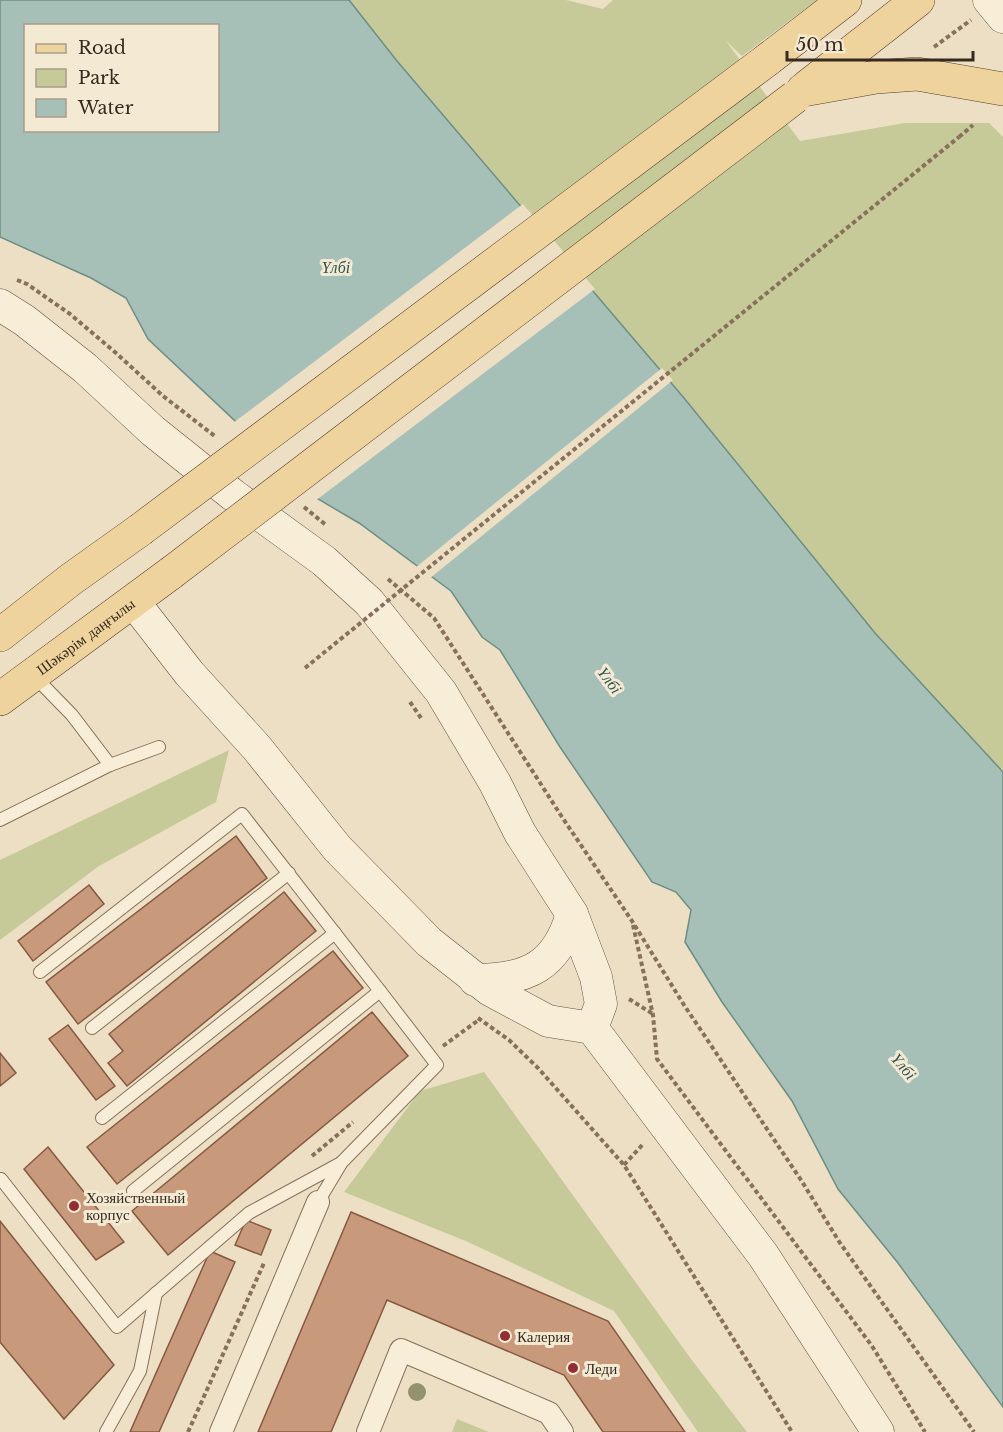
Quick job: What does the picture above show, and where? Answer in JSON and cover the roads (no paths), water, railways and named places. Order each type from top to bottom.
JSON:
[{"type":"main road","points":[[795,37],[818,0]]},
{"type":"main road","points":[[0,635],[70,580],[140,530],[845,0]]},
{"type":"main road","name":"Шәкәрім даңғылы","points":[[0,699],[171,573],[918,0]]},
{"type":"main road","points":[[799,93],[876,77],[917,74],[1003,89]]},
{"type":"main road","points":[[0,305],[24,320],[85,368],[153,431],[233,495],[324,561],[369,602],[441,692],[495,783],[520,833],[572,914],[596,976],[601,1004],[592,1028]]},
{"type":"main road","points":[[133,601],[189,674],[257,748],[337,848],[429,942],[490,990],[548,1021],[592,1028],[763,1255],[878,1432]]},
{"type":"main road","points":[[475,980],[499,980],[520,976],[540,967],[555,952],[566,934],[572,914]]},
{"type":"street","points":[[220,1432],[318,1202]]},
{"type":"street","points":[[368,1432],[401,1350],[549,1413],[562,1432]]},
{"type":"lane","points":[[32,674],[72,715],[110,765]]},
{"type":"lane","points":[[0,820],[110,765],[159,747]]},
{"type":"lane","points":[[40,972],[242,814],[437,1065],[342,1162],[318,1202]]},
{"type":"lane","points":[[92,1028],[289,873]]},
{"type":"lane","points":[[102,1118],[335,933]]},
{"type":"lane","points":[[133,1191],[380,991]]},
{"type":"lane","points":[[1,1179],[117,1327],[249,1213],[342,1162]]},
{"type":"lane","points":[[106,1432],[140,1371],[156,1293]]},
{"type":"water","name":"Үлбі","points":[[0,0],[349,0],[397,61],[684,398],[875,633],[1003,772],[1003,1407],[898,1263],[838,1189],[792,1101],[722,1002],[685,942],[691,910],[676,892],[652,882],[560,747],[500,650],[482,637],[451,591],[359,523],[318,499],[148,339],[126,298],[91,278],[0,237]]},
{"type":"place","name":"Хозяйственный корпус","points":[[74,1206]]},
{"type":"place","name":"Калерия","points":[[505,1336]]},
{"type":"place","name":"Леди","points":[[573,1368]]}]
